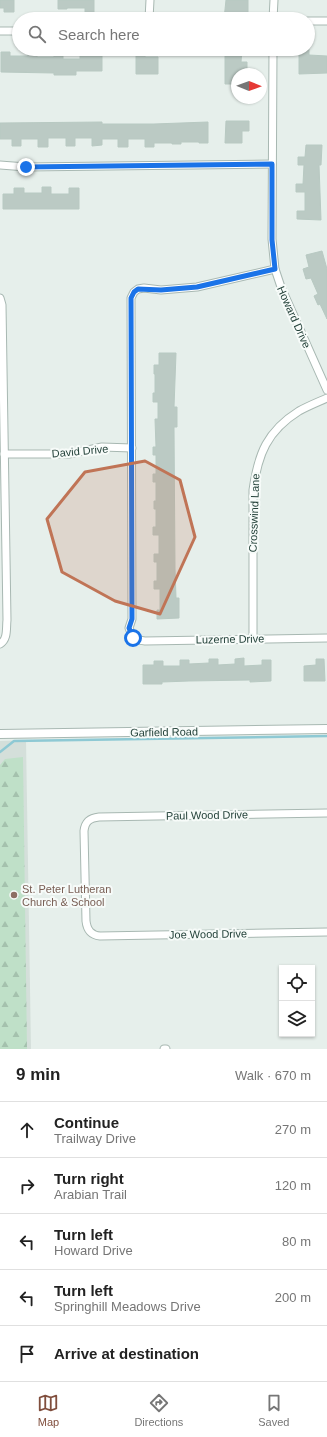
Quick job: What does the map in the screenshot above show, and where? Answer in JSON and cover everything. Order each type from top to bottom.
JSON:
[{"type":"street","points":[[149,12],[150,0]]},
{"type":"street","points":[[273,12],[274,0]]},
{"type":"street","points":[[315,22],[327,21]]},
{"type":"street","points":[[0,31],[12,31]]},
{"type":"street","name":"Howard Drive","points":[[273,56],[272,240],[275,269],[281,287],[327,390]]},
{"type":"street","points":[[0,165],[26,167],[272,164]]},
{"type":"street","points":[[132,448],[131,298],[134,292],[138,289],[144,288],[161,290],[197,287],[275,269]]},
{"type":"street","points":[[0,298],[2,305],[4,454],[3,528],[7,620],[6,632],[2,643]]},
{"type":"street","name":"Crosswind Lane","points":[[253,638],[253,490],[256,469],[263,450],[271,435],[299,411],[327,398]]},
{"type":"street","name":"David Drive","points":[[4,454],[68,454],[102,447],[132,448]]},
{"type":"street","name":"Luzerne Drive","points":[[132,448],[132,619],[129,628],[133,638],[145,641],[253,638],[327,638]]},
{"type":"street","name":"Garfield Road","points":[[0,734],[327,729]]},
{"type":"street","name":"Paul Wood Drive","points":[[90,932],[86,922],[84,831],[90,818],[327,813]]},
{"type":"street","name":"Joe Wood Drive","points":[[90,932],[100,936],[327,932]]},
{"type":"highlighted area","points":[[145,461],[180,480],[195,537],[160,614],[115,601],[62,572],[47,519],[85,472]]},
{"type":"shaded area","name":"St. Peter Lutheran Church & School","points":[[26,740],[31,1049],[0,1049],[0,741]]},
{"type":"green space","name":"St. Peter Lutheran Church & School","points":[[23,757],[27,1049],[0,1049],[0,765],[5,759]]},
{"type":"building","points":[[0,0],[14,0],[14,12],[4,12],[4,8],[0,8]]},
{"type":"building","points":[[58,0],[94,0],[94,12],[85,12],[85,8],[58,9]]},
{"type":"building","points":[[226,0],[248,0],[248,12],[225,12]]},
{"type":"building","points":[[1,52],[10,52],[10,56],[63,56],[63,59],[80,59],[80,56],[102,56],[102,71],[76,71],[76,75],[1,72]]},
{"type":"building","points":[[136,56],[158,57],[158,74],[136,74]]},
{"type":"building","points":[[225,56],[241,56],[241,62],[247,62],[247,68],[231,68],[231,84],[225,84]]},
{"type":"building","points":[[299,56],[327,56],[327,73],[299,74]]},
{"type":"building","points":[[226,121],[249,121],[249,131],[242,131],[242,143],[225,143]]},
{"type":"building","points":[[102,122],[102,124],[154,124],[208,122],[208,143],[154,143],[154,147],[145,147],[145,139],[128,139],[128,147],[118,147],[118,139],[102,139],[102,145],[92,146],[92,138],[75,138],[75,146],[66,146],[66,138],[48,138],[48,147],[38,147],[38,139],[21,139],[21,146],[12,146],[12,139],[0,139],[0,123]]},
{"type":"building","points":[[306,145],[322,145],[321,165],[319,165],[321,220],[297,219],[297,211],[305,211],[305,192],[296,192],[296,184],[303,184],[304,165],[298,165],[298,157],[305,157]]},
{"type":"building","points":[[42,187],[51,187],[51,194],[69,194],[69,188],[79,188],[79,209],[3,209],[3,194],[14,194],[14,188],[24,188],[24,193],[42,193]]},
{"type":"building","points":[[322,251],[327,269],[327,319],[320,304],[318,305],[314,296],[318,294],[311,278],[306,279],[303,269],[309,267],[306,255]]},
{"type":"building","points":[[159,353],[176,353],[174,407],[177,407],[177,427],[174,427],[175,569],[176,598],[179,598],[179,618],[157,619],[157,610],[160,610],[160,589],[154,589],[154,581],[157,581],[157,562],[154,562],[154,554],[159,554],[159,535],[153,535],[153,527],[156,527],[156,509],[154,509],[154,501],[156,501],[156,482],[153,482],[153,474],[156,474],[156,455],[153,455],[153,447],[156,447],[155,419],[158,419],[158,402],[153,402],[153,393],[155,393],[154,365],[159,365]]},
{"type":"building","points":[[244,658],[244,666],[262,665],[262,660],[271,660],[271,681],[189,681],[162,682],[162,684],[143,684],[143,665],[154,665],[154,661],[163,661],[163,666],[180,666],[180,660],[189,660],[189,664],[209,663],[209,659],[218,659],[218,665],[235,664],[235,659]]},
{"type":"building","points":[[316,659],[324,659],[325,681],[304,681],[304,666],[316,665]]},
{"type":"waterway","points":[[0,752],[14,741],[327,736]]},
{"type":"place","name":"St. Peter Lutheran Church & School","points":[[14,895]]},
{"type":"route","points":[[26,167],[272,164],[272,240],[275,269],[197,287],[161,290],[144,288],[138,289],[134,292],[131,298],[132,619],[129,628],[133,638]]}]
